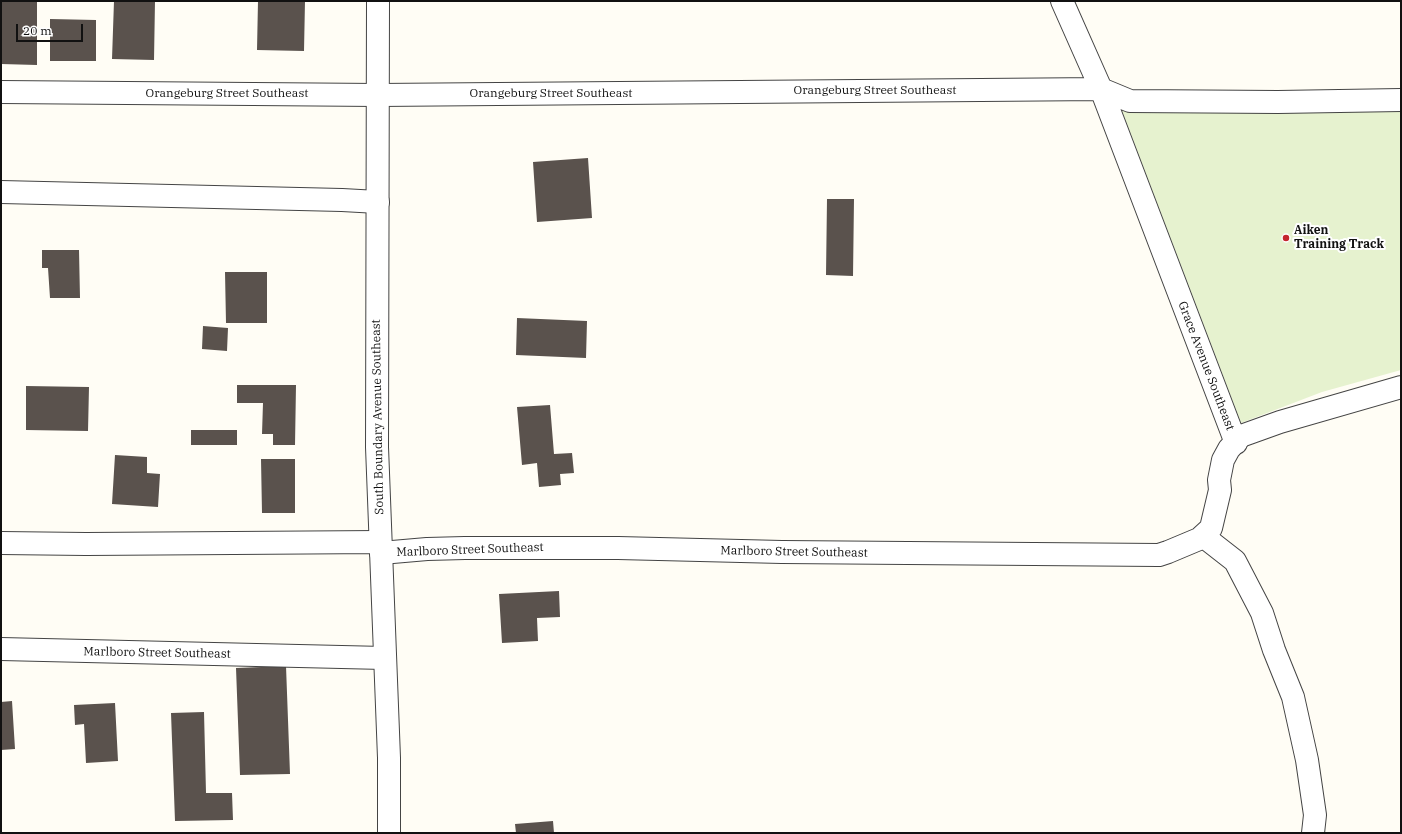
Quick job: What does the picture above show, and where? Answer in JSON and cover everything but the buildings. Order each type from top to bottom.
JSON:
[{"type":"street","name":"South Boundary Avenue Southeast","points":[[378,1],[377,448],[389,758],[389,833]]},
{"type":"street","name":"Grace Avenue Southeast","points":[[1062,1],[1101,89],[1236,443],[1229,449],[1223,460],[1219,480],[1220,490],[1211,528],[1203,536]]},
{"type":"street","name":"Orangeburg Street Southeast","points":[[1,92],[378,95],[1101,89]]},
{"type":"street","points":[[1101,89],[1130,101],[1278,102],[1401,100]]},
{"type":"street","points":[[1,192],[378,202]]},
{"type":"street","points":[[1236,443],[1241,436],[1280,422],[1401,387]]},
{"type":"street","points":[[1203,536],[1235,561],[1262,613],[1274,650],[1293,697],[1307,760],[1315,815],[1313,833]]},
{"type":"street","name":"Marlboro Street Southeast","points":[[1,543],[427,549],[618,548],[790,552],[1159,554],[1168,552],[1203,536]]},
{"type":"street","name":"Marlboro Street Southeast","points":[[1,649],[384,658]]},
{"type":"green space","name":"Aiken Training Track","points":[[1401,98],[1401,370],[1322,392],[1241,423],[1120,106]]},
{"type":"place","name":"Aiken Training Track","points":[[1286,238]]}]
